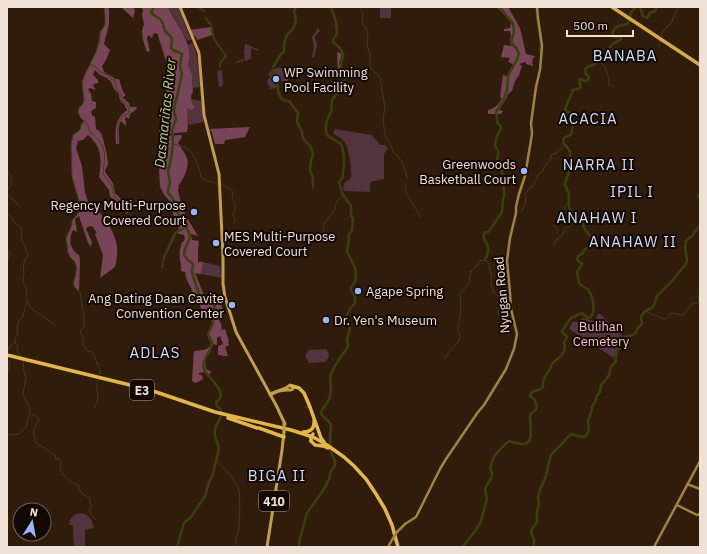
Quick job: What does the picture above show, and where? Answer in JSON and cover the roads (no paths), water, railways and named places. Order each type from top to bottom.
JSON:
[{"type":"highway","points":[[614,7],[700,64]]},
{"type":"highway","name":"E3","points":[[7,356],[125,385],[219,414],[304,435],[327,446]]},
{"type":"highway","points":[[290,388],[297,389],[301,392],[314,419],[316,427],[311,441],[315,445],[327,446]]},
{"type":"highway","points":[[290,388],[300,389],[304,393],[321,438],[327,446]]},
{"type":"highway","points":[[223,415],[284,437]]},
{"type":"highway","name":"E3","points":[[223,415],[309,435],[335,451],[361,476],[375,495],[388,519],[398,547]]},
{"type":"highway","points":[[291,430],[304,432],[310,431],[314,427],[314,419]]},
{"type":"main road","name":"410","points":[[180,7],[200,65],[202,111],[220,176],[223,278],[225,296],[235,330],[271,394],[284,423],[285,432],[283,447],[266,547]]},
{"type":"main road","name":"Nyugan Road","points":[[388,547],[397,532],[406,523],[416,517],[440,469],[484,405],[506,368],[514,349],[517,334],[511,309],[507,261],[510,238],[525,176],[532,134],[531,123],[536,87],[540,70],[542,46],[537,7]]},
{"type":"main road","points":[[271,394],[290,388]]},
{"type":"main road","points":[[655,546],[700,461]]},
{"type":"main road","points":[[687,484],[700,489]]},
{"type":"main road","points":[[677,505],[697,515],[700,514]]},
{"type":"waterway","points":[[100,374],[94,354],[88,351],[83,345],[83,338],[80,333],[84,326],[84,321],[80,292],[74,285],[76,267],[75,262],[68,253],[66,239],[71,228],[72,221],[81,208],[72,177],[71,145],[73,135],[80,130],[84,121],[78,112],[84,101],[82,82],[96,52],[100,40],[100,32],[105,25],[104,7]]},
{"type":"waterway","name":"Dasmariñas River","points":[[154,7],[151,13],[161,20],[165,31],[172,38],[171,48],[182,54],[180,66],[182,73],[174,111],[176,119],[172,131],[173,144],[168,171],[170,183],[168,193],[174,201],[177,211],[190,236],[184,255],[193,264],[192,273],[199,294],[204,301],[215,305],[214,309],[209,314],[213,321],[208,334],[212,342],[204,363],[204,367],[207,374],[220,390],[220,398],[216,402],[217,406],[222,412],[215,429],[215,437],[219,449],[212,477],[205,496],[191,517],[184,523],[177,547]]},
{"type":"waterway","points":[[198,7],[204,11]]},
{"type":"waterway","points":[[273,67],[281,54],[284,52],[286,37],[292,30],[296,21],[294,11],[296,7]]},
{"type":"waterway","points":[[299,547],[307,513],[324,489],[335,465],[331,452],[331,426],[321,412],[330,396],[331,374],[338,360],[348,347],[347,340],[350,328],[346,321],[346,317],[355,303],[355,297],[351,290],[351,287],[355,282],[355,268],[347,251],[348,236],[352,231],[353,219],[351,215],[351,206],[342,193],[339,182],[343,177],[343,151],[341,144],[328,136],[326,132],[326,125],[331,112],[332,100],[346,78],[341,66],[343,53],[333,42],[337,33],[336,22],[331,7]]},
{"type":"waterway","points":[[359,7],[362,11],[362,21],[366,27],[368,36],[367,45],[370,55],[370,66],[371,69],[380,77],[385,108],[383,119],[385,135],[393,152],[402,161],[407,179]]},
{"type":"waterway","points":[[500,7],[513,23],[514,32],[512,44],[519,53],[508,76],[507,90],[504,99],[496,112],[498,124],[501,128],[497,136],[495,146],[498,151],[497,158],[502,170],[504,197]]},
{"type":"waterway","points":[[536,7],[536,12]]},
{"type":"waterway","points":[[463,547],[480,524],[487,499],[485,489],[491,479],[492,474],[490,468],[494,457],[509,441],[522,444],[526,444],[529,441],[531,432],[530,415],[537,406],[534,399],[530,396],[533,392],[543,387],[546,375],[553,363],[564,351],[564,342],[567,337],[562,331],[571,318],[582,313],[588,318],[593,314],[593,303],[590,292],[579,283],[577,272],[582,264],[577,260],[578,256],[592,245],[593,239],[585,231],[582,218],[573,214],[569,207],[569,194],[565,185],[571,167],[570,152],[563,140],[570,135],[572,131],[570,112],[567,113],[565,109],[573,90],[581,87],[579,79],[586,81],[588,80],[589,77],[585,72],[586,68],[595,64],[596,61],[600,59],[607,58],[611,46],[621,39],[621,37],[612,36],[615,28],[627,24],[636,7]]},
{"type":"waterway","points":[[640,7],[643,16],[647,18],[650,13],[655,11],[657,7]]},
{"type":"waterway","points":[[662,36],[664,30],[672,22],[678,8],[677,7]]},
{"type":"waterway","points":[[536,15],[540,53]]},
{"type":"waterway","points":[[206,18],[211,24],[214,39],[226,56],[220,63],[220,67]]},
{"type":"waterway","points":[[659,46],[660,40]]},
{"type":"waterway","points":[[596,61],[602,64],[605,68],[609,86]]},
{"type":"waterway","points":[[90,64],[96,67],[99,71],[108,75],[112,80],[114,79],[117,90],[121,94],[122,101],[128,107],[129,112],[121,119],[119,125],[118,143]]},
{"type":"waterway","points":[[273,70],[273,79],[278,86],[278,91],[281,98],[290,102],[298,113],[297,122],[303,138],[311,147],[313,155],[310,170],[313,178],[313,186]]},
{"type":"waterway","points":[[84,121],[88,125],[90,132],[103,146],[105,155],[103,174],[112,186],[115,198],[122,202],[127,213]]},
{"type":"waterway","name":"Dasmariñas River","points":[[173,144],[189,150],[196,161],[201,177],[218,185]]},
{"type":"waterway","points":[[521,212],[525,205],[526,193],[529,188],[533,186],[539,173],[543,171],[544,167],[550,161],[551,155],[557,153],[558,150],[561,150],[564,144]]},
{"type":"waterway","points":[[7,169],[11,177],[11,185],[7,191]]},
{"type":"waterway","points":[[406,183],[406,192],[420,217]]},
{"type":"waterway","points":[[221,185],[226,186],[233,192],[232,198],[235,204],[235,210],[233,213],[235,220],[234,223]]},
{"type":"waterway","points":[[700,193],[698,197],[700,198]]},
{"type":"waterway","points":[[7,194],[20,207]]},
{"type":"waterway","points":[[319,243],[324,235],[323,228],[325,223],[335,209],[337,201],[344,197]]},
{"type":"waterway","points":[[485,260],[488,254],[488,249],[484,235],[485,232],[490,230],[502,212],[503,199]]},
{"type":"waterway","points":[[557,233],[557,229],[554,225],[561,219],[565,207],[569,202]]},
{"type":"waterway","points":[[7,213],[15,223],[21,227],[22,240],[28,255],[24,262],[23,269],[23,282],[26,288],[27,301],[31,308],[55,325]]},
{"type":"waterway","points":[[553,246],[557,239],[562,236],[565,228],[570,227],[578,216]]},
{"type":"waterway","points":[[534,547],[534,540],[531,532],[537,522],[537,511],[539,504],[538,497],[546,476],[551,455],[571,434],[582,437],[586,436],[588,433],[588,420],[592,407],[600,392],[601,385],[609,375],[611,367],[616,361],[619,346],[624,337],[633,335],[636,332],[642,323],[642,315],[645,311],[652,308],[657,296],[686,264],[686,241],[700,226]]},
{"type":"waterway","points":[[163,262],[175,233],[186,227]]},
{"type":"waterway","points":[[7,249],[10,253],[8,261]]},
{"type":"waterway","points":[[445,358],[459,341],[460,337],[458,331],[461,306],[460,294],[469,283],[471,271],[477,266],[479,261],[485,260],[489,263],[492,288],[498,296],[498,313],[506,329]]},
{"type":"waterway","points":[[645,311],[663,319],[668,318],[671,313],[683,315],[692,305],[691,303],[698,303],[698,296],[700,294]]},
{"type":"waterway","points":[[22,357],[17,351],[18,346],[15,342],[15,337],[18,334],[17,328],[19,321],[23,316],[27,301]]},
{"type":"waterway","points":[[7,351],[15,342]]},
{"type":"waterway","points":[[7,435],[19,434],[26,427],[30,414],[29,406],[23,395],[26,377],[23,360]]},
{"type":"waterway","points":[[7,373],[10,367],[9,361]]},
{"type":"waterway","points":[[94,409],[97,403],[98,393],[96,389],[98,382]]},
{"type":"waterway","points":[[31,414],[39,419],[34,431],[36,442],[38,445],[55,455],[56,459],[59,459],[61,462],[60,469],[63,475],[78,485],[79,490],[90,498],[90,504],[92,506],[89,510],[96,520]]},
{"type":"waterway","points":[[216,461],[229,474],[239,491],[239,529],[236,539],[238,547]]},
{"type":"place","name":"WP Swimming Pool Facility","points":[[276,79]]},
{"type":"place","name":"Greenwoods Basketball Court","points":[[524,171]]},
{"type":"place","name":"Regency Multi-Purpose Covered Court","points":[[194,212]]},
{"type":"place","name":"MES Multi-Purpose Covered Court","points":[[216,243]]},
{"type":"place","name":"Agape Spring","points":[[358,291]]},
{"type":"place","name":"Ang Dating Daan Cavite Convention Center","points":[[232,305]]},
{"type":"place","name":"Dr. Yen's Museum","points":[[326,320]]},
{"type":"district","name":"BANABA","points":[[625,55]]},
{"type":"district","name":"ACACIA","points":[[588,118]]},
{"type":"district","name":"NARRA II","points":[[599,164]]},
{"type":"district","name":"IPIL I","points":[[632,191]]},
{"type":"district","name":"ANAHAW I","points":[[597,217]]},
{"type":"district","name":"ANAHAW II","points":[[633,241]]},
{"type":"district","name":"ADLAS","points":[[155,352]]},
{"type":"district","name":"BIGA II","points":[[277,475]]},
{"type":"park label","name":"Bulihan Cemetery","points":[[601,334]]}]
